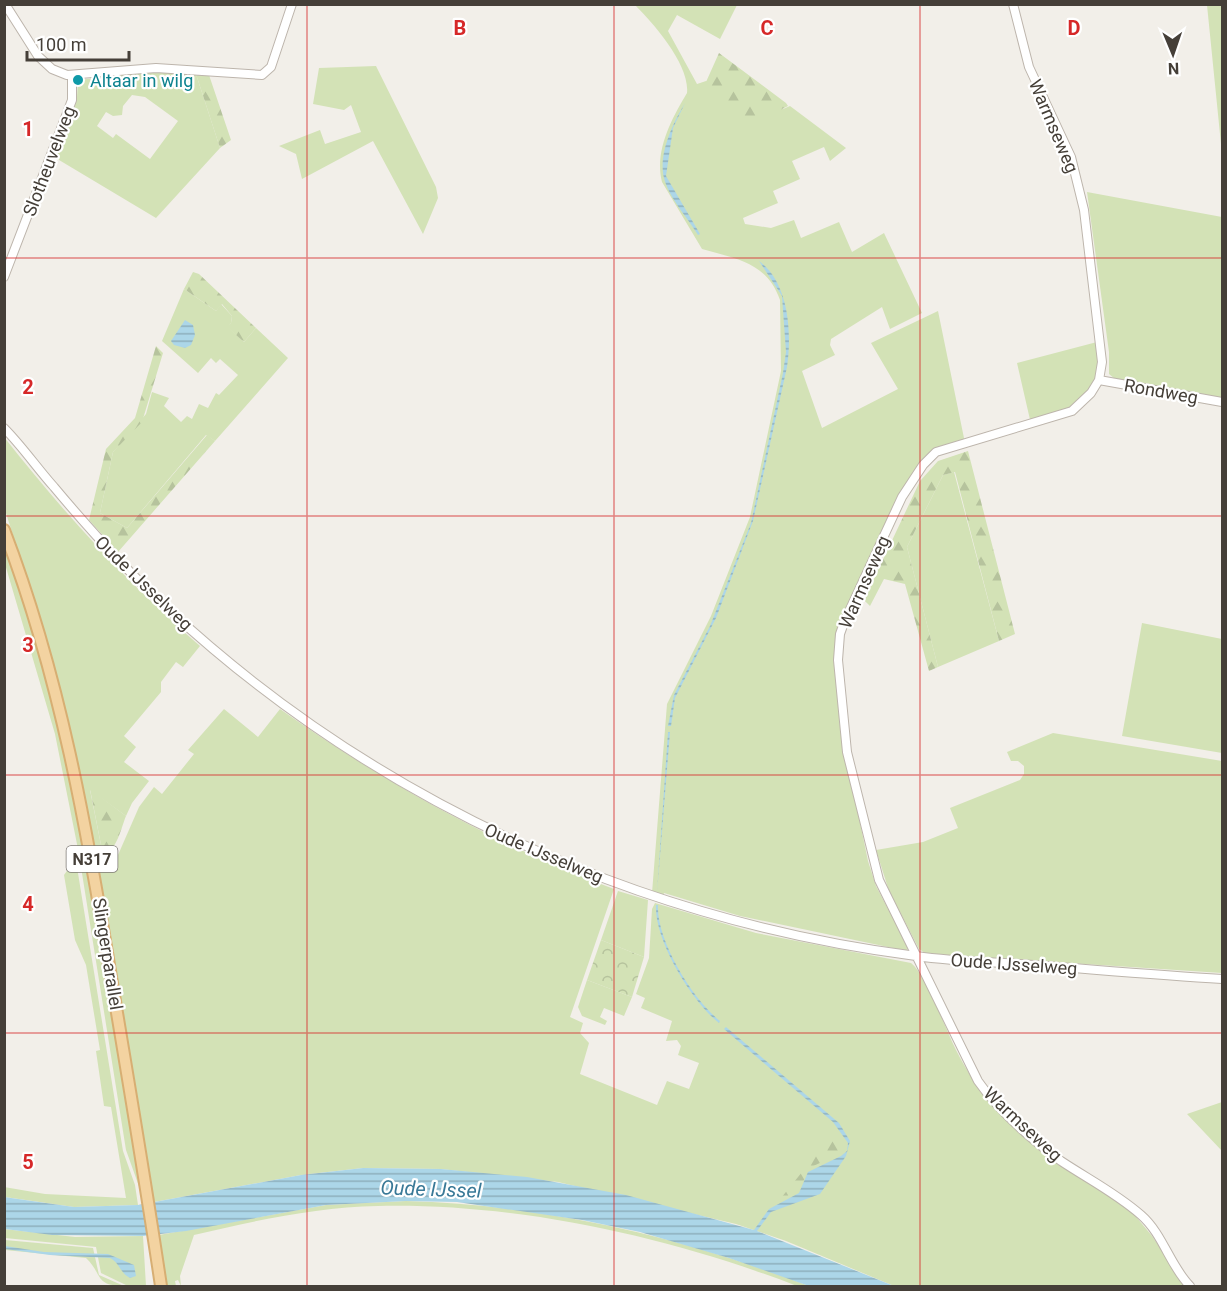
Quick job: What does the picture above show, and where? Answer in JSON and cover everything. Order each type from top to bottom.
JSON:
[{"type":"main road","name":"Slingerparallel","points":[[4,530],[41,640],[69,742],[93,862],[161,1287]]},
{"type":"street","points":[[5,4],[38,56],[52,69],[72,76],[156,68],[262,75],[272,67],[292,4]]},
{"type":"street","name":"Warmseweg","points":[[1012,4],[1029,68],[1071,158],[1084,210],[1101,344],[1102,362],[1099,380],[1081,404],[1058,417],[936,452],[923,465],[902,497],[840,634],[838,660],[847,752],[879,880],[966,1059],[985,1091],[1045,1147],[1104,1186],[1144,1217],[1190,1287]]},
{"type":"street","name":"Slotheuvelweg","points":[[4,277],[72,100],[72,76]]},
{"type":"street","name":"Rondweg","points":[[1099,380],[1222,402]]},
{"type":"street","name":"Oude IJsselweg","points":[[4,428],[93,534],[168,609],[244,675],[310,724],[408,787],[528,848],[652,897],[772,931],[918,957],[1222,979]]},
{"type":"green space","points":[[635,5],[737,5],[720,39],[677,15],[668,31],[697,84],[706,81],[783,109],[790,106],[846,148],[830,161],[824,147],[792,161],[800,179],[773,191],[778,203],[743,218],[745,224],[771,228],[794,220],[801,238],[839,222],[852,252],[884,233],[922,313],[890,329],[882,307],[831,339],[830,345],[835,355],[802,371],[822,428],[898,389],[871,343],[938,311],[965,443],[938,451],[912,475],[837,633],[834,651],[840,727],[868,861],[876,886],[908,947],[907,951],[740,916],[664,893],[663,897],[652,893],[667,704],[711,616],[750,517],[781,371],[780,300],[767,277],[759,270],[749,264],[702,249],[662,182],[660,159],[662,147],[670,124],[687,93],[686,82],[677,58],[652,23]]},
{"type":"green space","points":[[1207,5],[1222,5],[1222,154]]},
{"type":"green space","points":[[719,53],[788,106],[748,126],[706,82]]},
{"type":"green space","points":[[376,66],[436,187],[438,198],[423,234],[373,141],[302,179],[296,154],[279,146],[320,130],[325,144],[361,132],[351,105],[344,110],[313,104],[319,68]]},
{"type":"green space","points":[[149,72],[196,74],[220,148],[156,218],[54,157],[77,97],[78,80]],"holes":[[[132,95],[145,97],[178,121],[150,159],[116,134],[113,138],[97,126],[106,112],[113,116],[122,115],[123,106]]]},
{"type":"green space","points":[[196,74],[209,75],[231,140],[220,148]]},
{"type":"green space","points":[[1087,192],[1222,217],[1222,398],[1115,379],[1109,374],[1109,352]]},
{"type":"green space","points":[[193,272],[199,274],[256,328],[244,342],[227,327],[231,323],[232,316],[222,304],[216,311],[184,289]]},
{"type":"green space","points":[[184,289],[216,311],[221,304],[232,316],[228,327],[244,342],[256,328],[288,358],[215,441],[206,435],[127,528],[100,513],[113,452],[146,414],[152,392],[169,398],[164,406],[181,422],[187,416],[192,419],[199,404],[208,408],[216,393],[219,395],[238,375],[220,359],[216,363],[211,358],[198,373],[162,341]]},
{"type":"green space","points":[[1097,342],[1096,376],[1091,388],[1083,398],[1061,412],[1031,424],[1017,363]]},
{"type":"green space","points":[[156,346],[163,353],[142,422],[113,452],[100,513],[127,528],[207,435],[215,441],[118,552],[89,520],[106,449],[135,418]]},
{"type":"green space","points":[[4,437],[49,493],[97,546],[147,598],[200,646],[183,667],[176,662],[161,682],[161,692],[124,736],[136,747],[124,762],[149,781],[132,803],[126,816],[90,790],[103,855],[96,856],[83,786],[50,653],[5,510]]},
{"type":"green space","points":[[968,451],[1015,634],[999,641],[955,472],[943,475],[907,547],[938,667],[929,671],[905,584],[884,579],[870,606],[864,600],[920,481],[938,461]]},
{"type":"green space","points":[[954,472],[999,641],[938,667],[907,547],[943,475]]},
{"type":"green space","points":[[5,543],[42,656],[59,722],[88,858],[80,859],[55,734],[5,564]]},
{"type":"green space","points":[[1142,623],[1222,639],[1222,753],[1122,736]]},
{"type":"green space","points":[[224,709],[258,737],[280,709],[360,762],[441,810],[526,852],[614,889],[570,1017],[583,1023],[580,1033],[589,1043],[580,1074],[657,1105],[667,1081],[689,1089],[699,1063],[678,1055],[681,1046],[677,1040],[666,1041],[672,1021],[641,1008],[645,998],[636,994],[649,958],[652,909],[655,903],[756,933],[911,963],[923,978],[964,1066],[990,1101],[996,1108],[1133,1213],[1152,1236],[1186,1286],[894,1286],[786,1241],[736,1224],[558,1182],[441,1169],[363,1168],[301,1175],[154,1202],[97,864],[108,863],[118,855],[139,807],[154,787],[162,794],[194,754],[188,750]]},
{"type":"green space","points":[[1053,733],[1222,761],[1222,973],[946,955],[925,953],[919,949],[889,891],[876,850],[923,842],[958,828],[950,808],[1020,780],[1024,774],[1024,766],[1018,761],[1011,761],[1007,752]]},
{"type":"green space","points":[[90,789],[126,816],[115,844],[108,853],[103,855]]},
{"type":"green space","points":[[89,865],[141,1192],[126,1150],[81,867]]},
{"type":"green space","points":[[77,867],[123,1151],[135,1185],[138,1205],[74,1207],[5,1197],[4,1187],[45,1194],[126,1198],[111,1107],[104,1106],[96,1051],[100,1050],[86,965],[75,940],[64,875],[69,868]]},
{"type":"green space","points":[[618,891],[648,900],[644,957],[601,940]]},
{"type":"green space","points":[[601,940],[644,957],[632,997],[587,980]]},
{"type":"green space","points":[[587,980],[632,997],[624,1016],[604,1008],[600,1017],[607,1021],[605,1025],[582,1016],[578,1007]]},
{"type":"green space","points":[[1222,1102],[1222,1151],[1187,1114]]},
{"type":"green space","points":[[837,1134],[845,1143],[844,1152],[811,1167],[798,1191],[777,1203],[832,1135]]},
{"type":"green space","points":[[406,1201],[509,1209],[611,1226],[711,1252],[809,1286],[797,1286],[696,1252],[591,1226],[484,1210],[378,1206],[308,1212],[194,1235],[180,1276],[181,1286],[178,1280],[175,1281],[176,1286],[166,1286],[159,1235],[326,1205]]},
{"type":"green space","points":[[4,1229],[75,1237],[143,1236],[146,1286],[128,1286],[101,1273],[96,1247],[5,1238]]},
{"type":"green space","points":[[5,1240],[93,1248],[99,1275],[124,1286],[103,1281],[86,1258],[5,1250]]},
{"type":"water","points":[[685,103],[673,128],[666,176],[700,234],[698,235],[670,193],[663,169],[668,139],[676,120]]},
{"type":"water","points":[[759,261],[777,282],[782,295],[786,310],[789,339],[787,367],[753,521],[716,618],[675,698],[671,726],[668,726],[674,695],[710,626],[751,523],[783,373],[786,352],[782,296]]},
{"type":"water","points":[[185,320],[193,325],[195,335],[191,345],[185,348],[174,345],[171,341]]},
{"type":"water","points":[[668,732],[670,732],[657,893]]},
{"type":"water","points":[[656,905],[658,905],[663,935],[678,968],[699,999],[720,1021],[719,1023],[697,1001],[677,969],[661,935]]},
{"type":"water","name":"Oude IJssel","points":[[726,1027],[839,1123],[850,1141],[846,1156],[820,1194],[771,1212],[757,1231],[894,1286],[809,1286],[729,1258],[640,1232],[582,1220],[457,1202],[406,1201],[326,1205],[186,1231],[143,1236],[52,1235],[5,1229],[4,1197],[74,1207],[138,1205],[301,1175],[363,1168],[441,1169],[527,1177],[626,1195],[754,1230],[769,1209],[799,1193],[808,1172],[841,1156],[847,1151],[848,1143],[833,1122],[724,1029]]},
{"type":"water","points":[[5,1246],[44,1252],[108,1254],[134,1265],[136,1276],[130,1278],[127,1276],[110,1258],[50,1255],[5,1249]]},
{"type":"place","name":"Altaar in wilg","points":[[78,80]]}]
